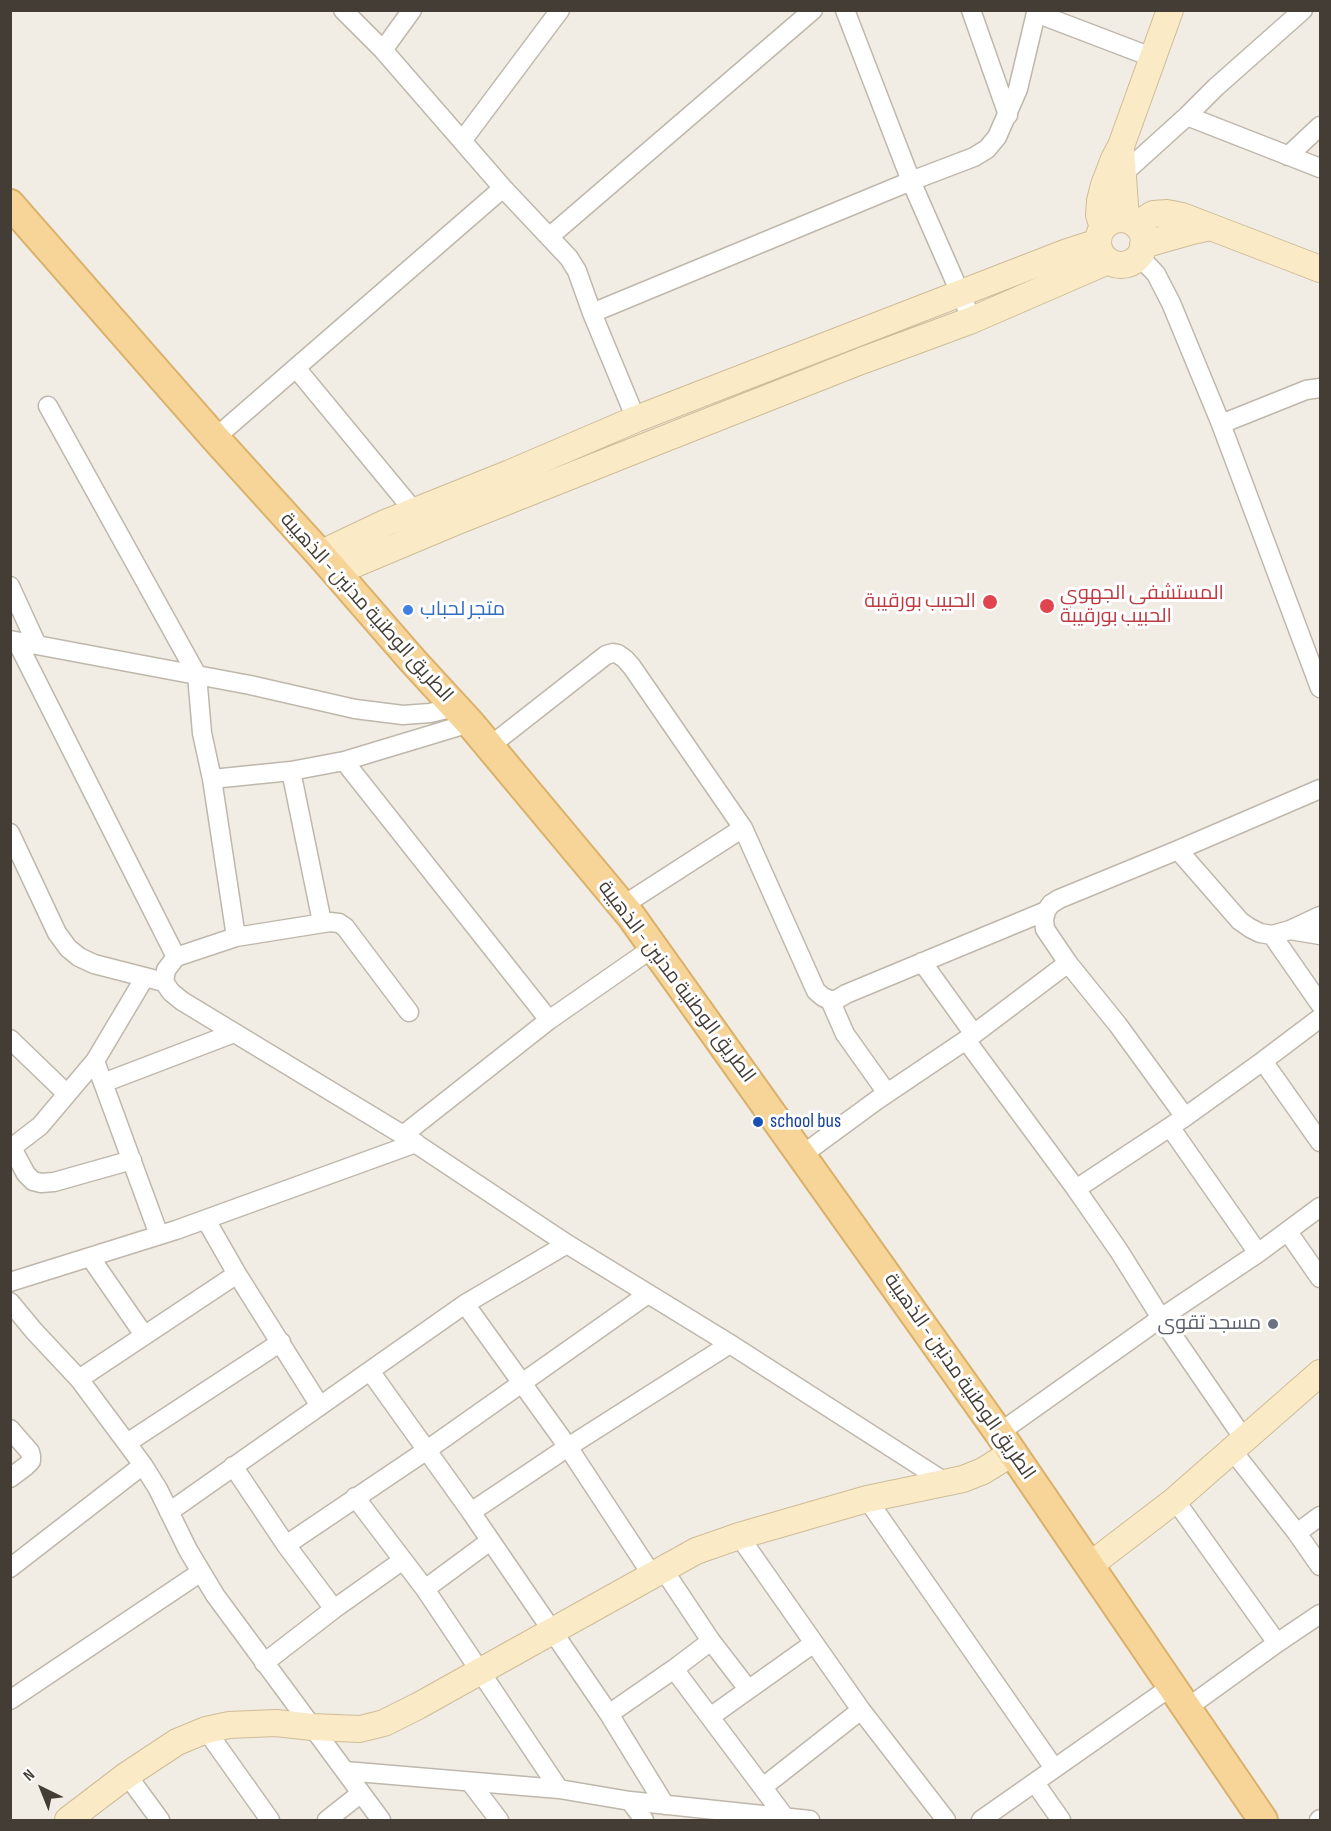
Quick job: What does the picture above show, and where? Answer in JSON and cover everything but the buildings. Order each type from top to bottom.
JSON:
[{"type":"main road","name":"الطريق الوطنية مدنين - الذهيبة","points":[[10,204],[490,746],[654,947],[1006,1443],[1263,1821]]},
{"type":"street","points":[[343,10],[383,50],[503,188],[569,258],[577,271],[636,419]]},
{"type":"street","points":[[383,50],[412,10]]},
{"type":"street","points":[[462,141],[560,10]]},
{"type":"street","points":[[549,237],[791,18],[813,10]]},
{"type":"street","points":[[845,10],[911,181],[972,320]]},
{"type":"street","points":[[971,10],[1008,115]]},
{"type":"street","points":[[1170,10],[1121,146],[1114,159],[1100,201],[1099,215],[1149,265],[1162,284],[1221,424],[1316,665],[1320,688]]},
{"type":"street","points":[[1124,180],[1216,87],[1303,10]]},
{"type":"street","points":[[592,313],[974,157],[987,149],[1008,115],[1018,89],[1036,12],[1154,58]]},
{"type":"street","points":[[1187,116],[1320,168]]},
{"type":"street","points":[[1288,156],[1320,126]]},
{"type":"street","points":[[1121,146],[1124,180],[1122,239]]},
{"type":"street","points":[[1124,180],[1143,202],[1177,215]]},
{"type":"street","points":[[215,438],[503,188]]},
{"type":"street","points":[[328,563],[455,522],[861,361],[972,320],[1122,239],[1154,214],[1167,213],[1193,219],[1320,269]]},
{"type":"street","points":[[328,563],[386,523],[414,511],[636,419],[1067,252],[1122,239],[1210,227]]},
{"type":"street","points":[[296,368],[414,511]]},
{"type":"street","points":[[1221,424],[1306,390],[1320,388]]},
{"type":"street","points":[[48,405],[197,675],[202,733],[212,779],[236,937]]},
{"type":"street","points":[[10,586],[37,645]]},
{"type":"street","points":[[14,641],[197,675],[355,709],[403,715],[430,713],[462,715]]},
{"type":"street","points":[[14,641],[176,957]]},
{"type":"street","points":[[490,746],[606,655],[618,654],[632,667],[743,828],[816,991],[830,1000],[836,1000],[846,993],[1046,911],[1059,900],[1320,789]]},
{"type":"street","points":[[212,779],[291,771],[344,761],[462,715]]},
{"type":"street","points":[[344,761],[549,1020]]},
{"type":"street","points":[[291,771],[322,922]]},
{"type":"street","points":[[622,906],[743,828]]},
{"type":"street","points":[[10,832],[57,933],[68,948],[79,957],[94,964],[164,982],[182,1001],[410,1139],[567,1244],[730,1344],[945,1482]]},
{"type":"street","points":[[1178,850],[1240,921],[1260,933],[1272,935],[1290,930],[1320,916]]},
{"type":"street","points":[[1046,911],[1045,929],[1068,963],[1118,1025],[1185,1117]]},
{"type":"street","points":[[164,982],[166,970],[176,957],[236,937],[322,922],[339,923],[345,927],[409,1012]]},
{"type":"street","points":[[1290,930],[1320,935]]},
{"type":"street","points":[[1272,935],[1320,1004]]},
{"type":"street","points":[[10,1282],[206,1220],[410,1139],[549,1020],[654,947]]},
{"type":"street","points":[[922,962],[970,1037],[1119,1251],[1238,1444],[1320,1566]]},
{"type":"street","points":[[802,1155],[887,1093],[970,1037],[1068,963]]},
{"type":"street","points":[[132,1160],[54,1182],[41,1183],[33,1181],[26,1174],[11,1148],[39,1126],[95,1061],[145,977]]},
{"type":"street","points":[[830,1000],[845,1034],[887,1093]]},
{"type":"street","points":[[1076,1189],[1185,1117],[1320,1018]]},
{"type":"street","points":[[103,1083],[234,1032]]},
{"type":"street","points":[[10,1039],[68,1094]]},
{"type":"street","points":[[95,1061],[159,1235]]},
{"type":"street","points":[[1263,1061],[1320,1142]]},
{"type":"street","points":[[1170,1127],[1258,1253]]},
{"type":"street","points":[[69,1821],[127,1775],[177,1742],[206,1730],[252,1723],[360,1729],[384,1723],[696,1551],[739,1536],[867,1499],[963,1479],[982,1471],[1006,1443],[1161,1318],[1258,1253],[1320,1207]]},
{"type":"street","points":[[206,1220],[320,1406]]},
{"type":"street","points":[[1288,1232],[1320,1278]]},
{"type":"street","points":[[169,1512],[465,1304],[567,1244]]},
{"type":"street","points":[[90,1257],[144,1335]]},
{"type":"street","points":[[79,1379],[237,1274]]},
{"type":"street","points":[[286,1545],[427,1450],[648,1294]]},
{"type":"street","points":[[10,1302],[79,1379],[143,1465],[215,1595],[381,1821]]},
{"type":"street","points":[[465,1304],[658,1572],[748,1689]]},
{"type":"street","points":[[127,1443],[281,1342]]},
{"type":"street","points":[[471,1512],[730,1344]]},
{"type":"street","points":[[370,1371],[553,1631],[609,1714],[665,1805]]},
{"type":"street","points":[[1089,1566],[1174,1500],[1320,1374]]},
{"type":"street","points":[[10,1429],[30,1452],[31,1461],[10,1478]]},
{"type":"street","points":[[10,1568],[143,1465]]},
{"type":"street","points":[[233,1466],[286,1545],[334,1609]]},
{"type":"street","points":[[355,1497],[425,1589],[559,1789]]},
{"type":"street","points":[[867,1499],[1054,1768]]},
{"type":"street","points":[[1174,1500],[1277,1643]]},
{"type":"street","points":[[1297,1533],[1320,1516]]},
{"type":"street","points":[[739,1536],[861,1710],[946,1821]]},
{"type":"street","points":[[425,1589],[490,1541]]},
{"type":"street","points":[[264,1663],[403,1560]]},
{"type":"street","points":[[10,1700],[201,1572]]},
{"type":"street","points":[[981,1821],[1054,1768],[1277,1643],[1320,1614]]},
{"type":"street","points":[[609,1714],[711,1641]]},
{"type":"street","points":[[710,1717],[814,1643]]},
{"type":"street","points":[[674,1669],[786,1819]]},
{"type":"street","points":[[763,1787],[861,1710]]},
{"type":"street","points":[[206,1730],[270,1821]]},
{"type":"street","points":[[345,1771],[559,1789],[630,1801],[810,1821]]},
{"type":"street","points":[[127,1775],[160,1821]]},
{"type":"street","points":[[470,1782],[499,1821]]},
{"type":"street","points":[[1035,1783],[1061,1821]]},
{"type":"street","points":[[327,1821],[360,1794]]},
{"type":"street","points":[[630,1801],[644,1821]]},
{"type":"place","name":"الحبيب بورقيبة","points":[[990,602]]},
{"type":"place","name":"المستشفى الجهوي الحبيب بورقيبة","points":[[1047,606]]},
{"type":"place","name":"متجر لحباب","points":[[408,610]]},
{"type":"place","name":"school bus","points":[[758,1122]]},
{"type":"place","name":"مسجد تقوى","points":[[1273,1324]]}]
